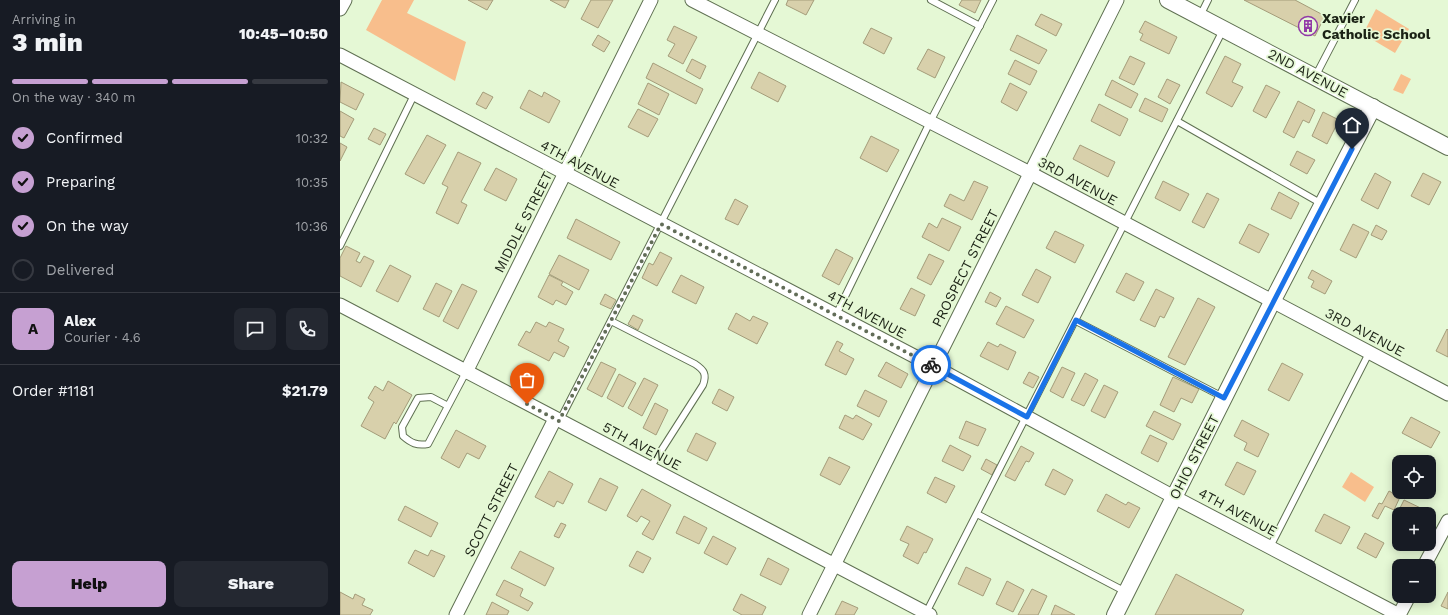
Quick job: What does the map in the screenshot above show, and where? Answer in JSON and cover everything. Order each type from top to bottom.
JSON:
[{"type":"street","points":[[340,10],[345,0]]},
{"type":"street","name":"MIDDLE STREET","points":[[466,372],[651,0]]},
{"type":"street","name":"3RD AVENUE","points":[[692,0],[1030,174],[1448,394]]},
{"type":"street","name":"PROSPECT STREET","points":[[809,615],[1117,0]]},
{"type":"street","name":"2ND AVENUE","points":[[1168,0],[1448,146]]},
{"type":"street","name":"4TH AVENUE","points":[[340,55],[933,366],[1174,497],[1399,615]]},
{"type":"street","name":"OHIO STREET","points":[[1115,615],[1272,302],[1373,107]]},
{"type":"street","name":"5TH AVENUE","points":[[340,305],[928,614]]},
{"type":"street","name":"SCOTT STREET","points":[[456,615],[557,420]]},
{"type":"street","points":[[1428,559],[1448,522]]},
{"type":"street","points":[[1399,615],[1405,603]]},
{"type":"lane","points":[[557,420],[611,321],[759,34],[775,0]]},
{"type":"lane","points":[[931,0],[980,26]]},
{"type":"lane","points":[[836,315],[930,122],[993,0]]},
{"type":"lane","points":[[1200,16],[1208,0]]},
{"type":"lane","points":[[1315,77],[1355,0]]},
{"type":"lane","points":[[928,614],[977,514],[1224,29]]},
{"type":"lane","points":[[340,246],[414,95]]},
{"type":"lane","points":[[1177,122],[1323,204]]},
{"type":"lane","points":[[1076,320],[1224,398]]},
{"type":"lane","points":[[611,321],[695,364],[704,372],[706,378],[650,468]]},
{"type":"lane","points":[[1270,547],[1369,353]]},
{"type":"lane","points":[[448,406],[431,397],[418,398],[402,427],[403,436],[411,443],[421,445],[428,444],[466,372]]},
{"type":"lane","points":[[977,514],[1126,592]]},
{"type":"shaded area","points":[[382,0],[414,0],[407,13],[466,42],[455,81],[366,30]]},
{"type":"shaded area","points":[[1376,9],[1409,29],[1395,53],[1363,34]]},
{"type":"shaded area","points":[[1401,74],[1411,79],[1403,94],[1393,90]]},
{"type":"shaded area","points":[[1351,472],[1374,487],[1365,502],[1342,487]]},
{"type":"building","points":[[468,0],[493,0],[487,10]]},
{"type":"building","points":[[550,0],[569,0],[565,8]]},
{"type":"building","points":[[591,0],[613,0],[598,28],[581,19]]},
{"type":"building","points":[[788,0],[814,0],[806,15],[786,5]]},
{"type":"building","points":[[962,0],[981,0],[975,13],[959,5]]},
{"type":"building","name":"Xavier Catholic School","points":[[1244,0],[1295,0],[1325,16],[1315,36]]},
{"type":"building","points":[[1041,14],[1062,24],[1056,36],[1035,25]]},
{"type":"building","points":[[1145,21],[1177,37],[1169,54],[1140,40],[1143,34],[1139,32]]},
{"type":"building","points":[[674,26],[697,37],[683,64],[668,56],[675,44],[667,40]]},
{"type":"building","points":[[871,28],[892,38],[884,54],[863,43]]},
{"type":"building","points":[[598,35],[610,42],[604,52],[592,45]]},
{"type":"building","points":[[1017,35],[1047,50],[1039,64],[1010,50]]},
{"type":"building","points":[[928,49],[945,57],[935,78],[917,69]]},
{"type":"building","points":[[1130,56],[1145,63],[1134,85],[1119,78]]},
{"type":"building","points":[[1225,56],[1241,64],[1232,82],[1243,87],[1232,107],[1206,93]]},
{"type":"building","points":[[692,59],[706,66],[700,79],[686,71]]},
{"type":"building","points":[[1015,60],[1037,71],[1030,85],[1008,74]]},
{"type":"building","points":[[653,63],[703,89],[696,104],[646,78]]},
{"type":"building","points":[[759,72],[786,86],[778,102],[751,88]]},
{"type":"building","points":[[1167,79],[1180,85],[1170,104],[1158,97]]},
{"type":"building","points":[[1112,80],[1138,94],[1131,108],[1105,95]]},
{"type":"building","points":[[341,82],[364,94],[356,110],[340,102]]},
{"type":"building","points":[[648,83],[669,94],[659,115],[638,104]]},
{"type":"building","points":[[1010,83],[1027,92],[1017,111],[1001,102]]},
{"type":"building","points":[[1266,85],[1280,92],[1266,118],[1253,111]]},
{"type":"building","points":[[529,90],[542,97],[544,92],[560,101],[549,123],[520,108]]},
{"type":"building","points":[[483,92],[493,97],[486,109],[476,104]]},
{"type":"building","points":[[1145,98],[1168,109],[1162,122],[1139,111]]},
{"type":"building","points":[[1298,101],[1315,110],[1309,123],[1303,120],[1294,138],[1283,132]]},
{"type":"building","points":[[1099,104],[1128,119],[1120,136],[1091,121]]},
{"type":"building","points":[[638,109],[658,119],[648,137],[628,127]]},
{"type":"building","points":[[340,111],[354,119],[344,138],[340,136]]},
{"type":"building","points":[[1323,112],[1339,120],[1327,144],[1312,136]]},
{"type":"building","points":[[374,128],[386,134],[380,145],[368,139]]},
{"type":"building","points":[[427,135],[446,145],[424,184],[405,174]]},
{"type":"building","points":[[871,136],[899,150],[887,172],[860,158]]},
{"type":"building","points":[[340,143],[347,147],[340,161]]},
{"type":"building","points":[[1080,145],[1115,162],[1108,177],[1073,159]]},
{"type":"building","points":[[1297,151],[1315,160],[1307,174],[1290,165]]},
{"type":"building","points":[[458,152],[481,163],[461,202],[467,205],[458,224],[436,213],[448,187],[442,184]]},
{"type":"building","points":[[496,168],[517,179],[506,201],[484,190]]},
{"type":"building","points":[[1375,173],[1391,182],[1378,209],[1361,200]]},
{"type":"building","points":[[1423,173],[1441,182],[1429,205],[1411,196]]},
{"type":"building","points":[[974,181],[988,187],[972,220],[944,206],[950,194],[964,201]]},
{"type":"building","points":[[1163,181],[1189,194],[1180,211],[1155,198]]},
{"type":"building","points":[[1279,192],[1299,203],[1291,219],[1271,209]]},
{"type":"building","points":[[1207,193],[1219,199],[1204,228],[1192,222]]},
{"type":"building","points":[[735,199],[748,206],[738,225],[725,219]]},
{"type":"building","points":[[942,218],[961,227],[949,251],[922,237],[929,223],[937,228]]},
{"type":"building","points":[[576,219],[620,242],[611,260],[567,238]]},
{"type":"building","points":[[1249,224],[1269,234],[1259,253],[1239,243]]},
{"type":"building","points":[[1353,224],[1369,232],[1356,258],[1340,250]]},
{"type":"building","points":[[1376,225],[1387,231],[1382,240],[1371,235]]},
{"type":"building","points":[[1055,231],[1084,245],[1075,263],[1046,248]]},
{"type":"building","points":[[346,246],[360,253],[356,261],[360,263],[364,256],[374,261],[361,287],[340,276],[340,258]]},
{"type":"building","points":[[836,249],[853,258],[839,285],[822,276]]},
{"type":"building","points":[[660,252],[672,258],[657,286],[642,278],[649,263],[653,265]]},
{"type":"building","points":[[929,254],[944,261],[931,285],[917,278]]},
{"type":"building","points":[[559,255],[589,270],[579,290],[549,274]]},
{"type":"building","points":[[390,265],[411,276],[398,302],[376,291]]},
{"type":"building","points":[[1036,269],[1051,277],[1038,303],[1022,295]]},
{"type":"building","points":[[1312,270],[1332,281],[1325,294],[1311,287],[1314,281],[1308,278]]},
{"type":"building","points":[[1126,273],[1144,282],[1134,301],[1116,292]]},
{"type":"building","points":[[549,275],[563,282],[561,285],[573,292],[566,305],[556,300],[553,305],[538,297]]},
{"type":"building","points":[[681,275],[704,287],[696,304],[672,292]]},
{"type":"building","points":[[436,283],[452,291],[439,317],[423,309]]},
{"type":"building","points":[[462,284],[477,291],[458,329],[443,321]]},
{"type":"building","points":[[911,288],[925,295],[915,316],[900,309]]},
{"type":"building","points":[[1156,289],[1174,298],[1164,318],[1160,316],[1155,327],[1140,320]]},
{"type":"building","points":[[990,292],[1001,298],[996,307],[985,302]]},
{"type":"building","points":[[605,294],[616,300],[611,309],[600,304]]},
{"type":"building","points":[[1198,298],[1215,307],[1185,365],[1168,357]]},
{"type":"building","points":[[1006,306],[1034,320],[1024,338],[996,324]]},
{"type":"building","points":[[736,313],[750,321],[753,316],[768,323],[757,344],[728,329]]},
{"type":"building","points":[[633,315],[643,320],[638,330],[628,324]]},
{"type":"building","points":[[536,322],[546,327],[549,322],[564,329],[558,341],[569,347],[564,357],[554,352],[549,361],[518,345],[526,331],[530,333]]},
{"type":"building","points":[[1447,329],[1448,330],[1448,357],[1436,351]]},
{"type":"building","points":[[837,341],[843,344],[839,351],[854,359],[846,375],[825,365]]},
{"type":"building","points":[[988,342],[998,347],[1000,344],[1016,352],[1008,370],[980,356]]},
{"type":"building","points":[[601,362],[616,369],[602,397],[587,389]]},
{"type":"building","points":[[886,362],[908,374],[901,388],[878,376]]},
{"type":"building","points":[[1282,363],[1303,374],[1289,401],[1268,390]]},
{"type":"building","points":[[1062,367],[1075,373],[1063,398],[1050,391]]},
{"type":"building","points":[[1029,372],[1039,377],[1033,388],[1023,383]]},
{"type":"building","points":[[1085,373],[1098,380],[1084,406],[1071,400]]},
{"type":"building","points":[[619,374],[636,383],[623,407],[607,398]]},
{"type":"building","points":[[1173,377],[1199,389],[1192,403],[1181,398],[1174,412],[1160,405]]},
{"type":"building","points":[[644,378],[658,385],[642,416],[628,408]]},
{"type":"building","points":[[388,381],[412,395],[396,424],[394,422],[385,439],[361,426],[374,402],[368,398],[375,386],[383,391]]},
{"type":"building","points":[[1104,385],[1118,392],[1105,418],[1091,411]]},
{"type":"building","points":[[719,389],[734,397],[727,411],[712,403]]},
{"type":"building","points":[[865,390],[887,401],[879,417],[857,406]]},
{"type":"building","points":[[655,403],[668,410],[656,435],[643,428]]},
{"type":"building","points":[[1154,411],[1181,424],[1173,440],[1146,426]]},
{"type":"building","points":[[845,415],[853,419],[856,415],[872,424],[863,440],[839,428]]},
{"type":"building","points":[[1411,417],[1440,432],[1431,448],[1402,433]]},
{"type":"building","points":[[1242,420],[1269,434],[1258,457],[1244,450],[1247,443],[1234,436]]},
{"type":"building","points":[[966,421],[986,429],[978,446],[959,438]]},
{"type":"building","points":[[456,430],[486,446],[479,459],[467,453],[459,468],[441,458]]},
{"type":"building","points":[[696,433],[716,443],[707,461],[687,451]]},
{"type":"building","points":[[1150,435],[1167,443],[1158,462],[1141,453]]},
{"type":"building","points":[[950,445],[971,456],[963,471],[942,461]]},
{"type":"building","points":[[1021,446],[1034,453],[1029,462],[1026,461],[1015,481],[1005,476]]},
{"type":"building","points":[[829,457],[850,467],[840,485],[820,475]]},
{"type":"building","points":[[986,459],[997,465],[992,475],[981,469]]},
{"type":"building","points":[[1237,462],[1256,471],[1244,495],[1225,485]]},
{"type":"building","points":[[1053,469],[1073,480],[1065,495],[1045,485]]},
{"type":"building","points":[[549,471],[573,484],[563,504],[557,501],[554,507],[535,497]]},
{"type":"building","points":[[935,477],[955,486],[946,503],[927,493]]},
{"type":"building","points":[[600,478],[618,487],[606,511],[588,502]]},
{"type":"building","points":[[642,489],[671,505],[653,540],[642,534],[650,521],[641,516],[637,522],[627,516]]},
{"type":"building","points":[[1389,491],[1392,493],[1392,499],[1399,499],[1395,507],[1392,507],[1392,509],[1385,506],[1378,519],[1372,516],[1379,503],[1382,504]]},
{"type":"building","points":[[1106,494],[1126,505],[1128,502],[1140,508],[1129,528],[1097,511]]},
{"type":"building","points":[[1404,500],[1419,507],[1400,507]]},
{"type":"building","points":[[405,506],[438,523],[431,537],[398,520]]},
{"type":"building","points":[[1324,514],[1350,527],[1341,544],[1315,531]]},
{"type":"building","points":[[684,516],[707,528],[699,544],[676,533]]},
{"type":"building","points":[[561,523],[566,525],[559,538],[554,536]]},
{"type":"building","points":[[907,526],[933,539],[926,553],[924,552],[918,564],[903,556],[909,544],[900,540]]},
{"type":"building","points":[[1365,533],[1384,543],[1376,558],[1357,548]]},
{"type":"building","points":[[713,536],[736,548],[727,565],[704,553]]},
{"type":"building","points":[[415,550],[428,556],[431,550],[445,556],[434,577],[408,563]]},
{"type":"building","points":[[520,551],[554,568],[545,586],[511,568]]},
{"type":"building","points":[[637,551],[651,558],[643,573],[629,566]]},
{"type":"building","points":[[768,558],[789,569],[781,585],[760,575]]},
{"type":"building","points":[[966,567],[991,579],[983,596],[958,584]]},
{"type":"building","points":[[1176,574],[1244,610],[1241,615],[1155,615]]},
{"type":"building","points":[[504,580],[523,589],[520,596],[533,603],[528,611],[496,595]]},
{"type":"building","points":[[1007,581],[1024,590],[1013,612],[996,604]]},
{"type":"building","points":[[1032,589],[1047,596],[1038,615],[1018,615]]},
{"type":"building","points":[[340,592],[353,599],[355,594],[365,599],[362,605],[373,610],[370,615],[340,615]]},
{"type":"building","points":[[1448,592],[1448,609],[1441,606]]},
{"type":"building","points":[[741,594],[766,607],[762,615],[742,615],[733,610]]},
{"type":"building","points":[[842,601],[858,608],[854,615],[835,615]]},
{"type":"building","points":[[492,602],[509,611],[507,615],[486,615]]},
{"type":"building","points":[[1055,605],[1075,615],[1051,615]]},
{"type":"way so far","points":[[527,404],[559,421],[661,224],[931,365]]},
{"type":"place","name":"Xavier Catholic School","points":[[1308,26]]},
{"type":"route","points":[[931,365],[1027,417],[1076,320],[1224,398],[1272,302],[1352,149]]}]
